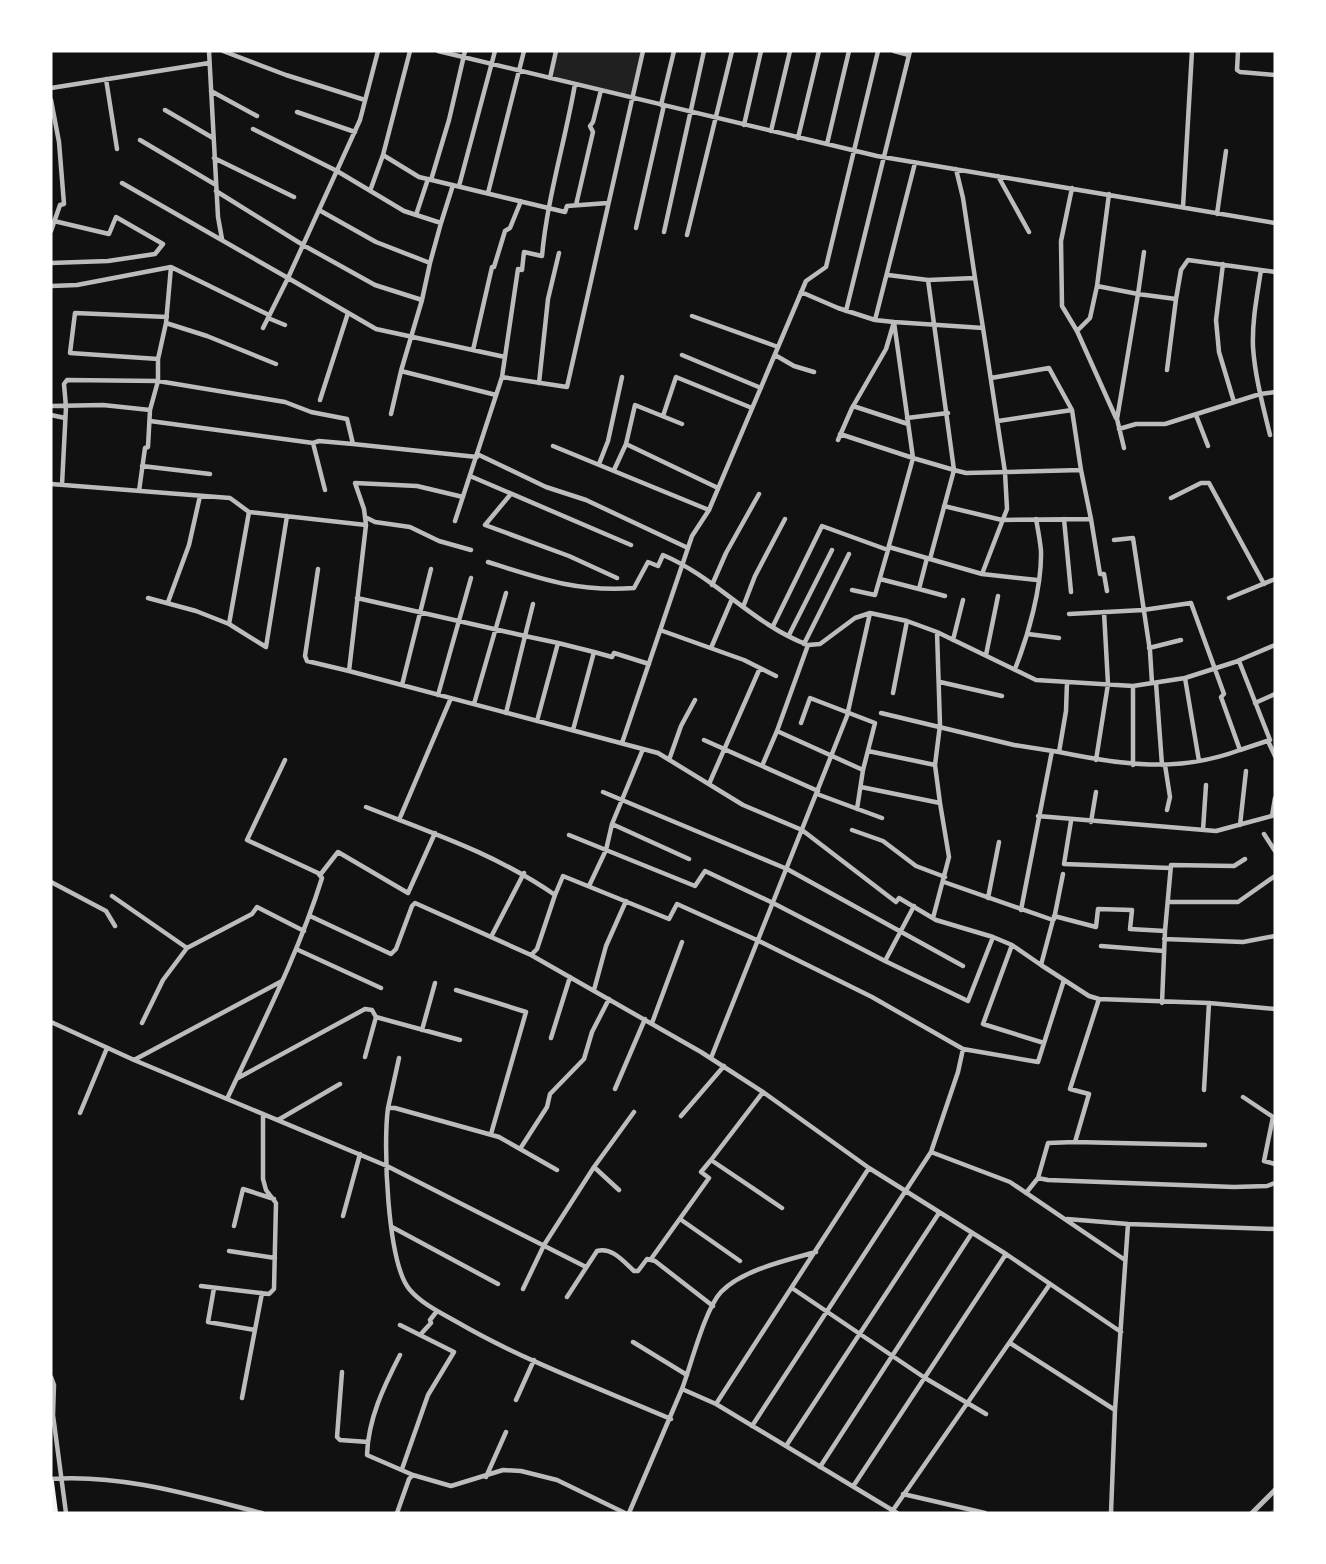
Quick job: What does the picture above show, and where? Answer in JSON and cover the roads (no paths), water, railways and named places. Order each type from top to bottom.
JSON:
[{"type":"main road","points":[[51,1482],[55,1513]]},
{"type":"street","points":[[209,51],[218,217],[222,239]]},
{"type":"street","points":[[223,51],[286,75],[365,100]]},
{"type":"street","points":[[263,328],[355,132],[378,51]]},
{"type":"street","points":[[370,190],[383,155],[410,51]]},
{"type":"street","points":[[439,51],[885,158],[1275,223]]},
{"type":"street","points":[[416,215],[430,180],[449,120],[465,51]]},
{"type":"street","points":[[459,186],[496,51]]},
{"type":"street","points":[[488,193],[524,51]]},
{"type":"street","points":[[550,78],[556,51]]},
{"type":"street","points":[[502,377],[567,387],[643,51]]},
{"type":"street","points":[[636,228],[674,51]]},
{"type":"street","points":[[664,232],[704,51]]},
{"type":"street","points":[[687,235],[732,51]]},
{"type":"street","points":[[744,125],[761,51]]},
{"type":"street","points":[[771,131],[790,51]]},
{"type":"street","points":[[798,138],[818,51]]},
{"type":"street","points":[[827,144],[848,51]]},
{"type":"street","points":[[622,743],[692,536],[709,510],[806,282],[826,268],[856,151],[878,51]]},
{"type":"street","points":[[846,311],[910,53],[894,51]]},
{"type":"street","points":[[1183,207],[1192,51]]},
{"type":"street","points":[[1238,51],[1237,70],[1240,72],[1275,75]]},
{"type":"street","points":[[51,88],[209,63]]},
{"type":"street","points":[[106,79],[117,149]]},
{"type":"street","points":[[455,521],[502,377],[518,269],[522,270],[524,252],[542,256],[544,225],[550,208],[575,84]]},
{"type":"street","points":[[576,205],[593,132],[590,126],[593,122],[601,90]]},
{"type":"street","points":[[211,91],[257,116]]},
{"type":"street","points":[[51,100],[58,142],[64,204],[60,205],[51,231]]},
{"type":"street","points":[[165,110],[213,138]]},
{"type":"street","points":[[297,112],[355,132]]},
{"type":"street","points":[[253,129],[337,170],[404,211],[441,223]]},
{"type":"street","points":[[140,140],[303,244],[375,285],[422,300]]},
{"type":"street","points":[[51,143],[58,142]]},
{"type":"street","points":[[1217,214],[1226,151]]},
{"type":"street","points":[[383,155],[419,177],[566,212],[567,206],[608,203]]},
{"type":"street","points":[[214,158],[294,197]]},
{"type":"street","points":[[875,320],[915,163]]},
{"type":"street","points":[[956,169],[963,198],[1005,472],[1007,510],[982,574]]},
{"type":"street","points":[[998,176],[1029,232]]},
{"type":"street","points":[[122,182],[376,329],[505,357]]},
{"type":"street","points":[[391,414],[410,336],[422,300],[430,263],[453,185]]},
{"type":"street","points":[[1072,188],[1061,241],[1060,294],[1062,306],[1077,331],[1117,419],[1124,448]]},
{"type":"street","points":[[1077,331],[1090,318],[1097,286],[1108,194]]},
{"type":"street","points":[[472,350],[492,268],[494,267],[505,231],[510,228],[520,201]]},
{"type":"street","points":[[319,210],[376,242],[430,263]]},
{"type":"street","points":[[51,264],[108,261],[154,254],[163,244],[116,217],[109,234],[54,221]]},
{"type":"street","points":[[1117,419],[1144,252]]},
{"type":"street","points":[[539,383],[548,299],[559,253]]},
{"type":"street","points":[[1167,370],[1176,299],[1184,262],[1188,260],[1275,272]]},
{"type":"street","points":[[1223,264],[1216,320],[1219,352],[1234,402]]},
{"type":"street","points":[[139,491],[145,448],[148,447],[150,410],[158,381],[158,359],[167,317],[171,268]]},
{"type":"street","points":[[51,286],[77,285],[171,268],[285,325]]},
{"type":"street","points":[[1260,270],[1254,312],[1253,347],[1260,394],[1270,435]]},
{"type":"street","points":[[888,275],[928,280],[975,278]]},
{"type":"street","points":[[919,589],[954,470],[948,413],[928,280]]},
{"type":"street","points":[[1097,286],[1176,299]]},
{"type":"street","points":[[801,292],[846,311],[875,320],[935,326],[983,328]]},
{"type":"street","points":[[158,359],[70,353],[74,313],[167,317]]},
{"type":"street","points":[[320,400],[348,313]]},
{"type":"street","points":[[692,316],[778,347]]},
{"type":"street","points":[[894,322],[886,349],[853,406],[839,437],[966,473],[1081,470]]},
{"type":"street","points":[[852,590],[875,595],[913,458],[894,322]]},
{"type":"street","points":[[166,323],[207,336],[276,364]]},
{"type":"street","points":[[775,354],[794,366],[814,372]]},
{"type":"street","points":[[682,355],[761,388]]},
{"type":"street","points":[[991,378],[1049,368],[1072,410],[1100,574],[1104,574],[1107,591]]},
{"type":"street","points":[[401,371],[496,395]]},
{"type":"street","points":[[599,464],[608,442],[622,377]]},
{"type":"street","points":[[663,416],[676,377],[752,408]]},
{"type":"street","points":[[62,485],[66,407],[64,384],[67,380],[158,381],[285,402],[311,412],[347,419],[353,444]]},
{"type":"street","points":[[1119,430],[1136,424],[1166,424],[1260,394],[1275,392]]},
{"type":"street","points":[[51,406],[103,405],[150,410]]},
{"type":"street","points":[[614,470],[626,444],[635,405],[682,424]]},
{"type":"street","points":[[853,406],[908,424]]},
{"type":"street","points":[[998,421],[1072,410]]},
{"type":"street","points":[[907,418],[948,413]]},
{"type":"street","points":[[51,415],[65,418]]},
{"type":"street","points":[[1196,415],[1208,446]]},
{"type":"street","points":[[150,421],[313,444],[319,442],[353,444],[477,455],[546,487],[586,500],[688,548]]},
{"type":"street","points":[[313,444],[325,490]]},
{"type":"street","points":[[626,444],[718,488]]},
{"type":"street","points":[[554,446],[709,510]]},
{"type":"street","points":[[142,466],[210,474]]},
{"type":"street","points":[[470,476],[510,495],[574,519],[631,545]]},
{"type":"street","points":[[348,671],[366,525],[364,508],[354,485],[356,482],[417,486],[463,497]]},
{"type":"street","points":[[1171,498],[1201,482],[1209,483],[1264,584]]},
{"type":"street","points":[[51,484],[230,498],[249,512],[366,525]]},
{"type":"street","points":[[712,585],[726,553],[759,494]]},
{"type":"street","points":[[510,495],[485,525],[569,556],[617,578]]},
{"type":"street","points":[[168,602],[189,545],[200,496]]},
{"type":"street","points":[[944,506],[1002,520],[1091,519]]},
{"type":"street","points":[[229,624],[249,512]]},
{"type":"street","points":[[148,598],[196,610],[229,624],[266,647],[287,516]]},
{"type":"street","points":[[365,517],[375,522],[410,527],[439,541],[471,550]]},
{"type":"street","points":[[743,607],[755,576],[784,519]]},
{"type":"street","points":[[1064,519],[1071,592]]},
{"type":"street","points":[[1015,669],[1028,634],[1037,580],[1041,550],[1036,520]]},
{"type":"street","points":[[773,626],[822,526],[889,548],[982,574],[1037,580]]},
{"type":"street","points":[[1114,540],[1134,538],[1164,765],[1170,797],[1167,810]]},
{"type":"street","points":[[789,636],[832,550]]},
{"type":"street","points":[[762,766],[777,731],[806,644],[849,554]]},
{"type":"street","points":[[488,562],[572,587],[608,590],[634,588],[648,562],[658,566],[663,555],[683,563],[743,607],[789,636],[806,644],[820,644],[855,618],[870,613],[907,621],[937,632],[1036,680],[1133,686],[1154,683],[1185,678],[1239,661],[1275,645]]},
{"type":"street","points":[[318,568],[305,656],[307,661],[658,753],[743,805],[802,830],[840,856],[896,902],[900,898],[933,918],[993,936],[1012,945],[1090,996],[1099,999],[1162,1003],[1209,1003],[1275,1009]]},
{"type":"street","points":[[402,685],[431,569]]},
{"type":"street","points":[[438,695],[471,578]]},
{"type":"street","points":[[880,579],[945,596]]},
{"type":"street","points":[[1229,598],[1275,579]]},
{"type":"street","points":[[474,704],[506,593]]},
{"type":"street","points":[[986,655],[998,596]]},
{"type":"street","points":[[357,598],[558,643],[612,658],[614,653],[649,664]]},
{"type":"street","points":[[711,648],[732,599]]},
{"type":"street","points":[[953,640],[963,600]]},
{"type":"street","points":[[1069,614],[1143,610],[1191,603],[1216,668],[1224,694],[1222,697],[1240,750]]},
{"type":"street","points":[[506,713],[533,604]]},
{"type":"street","points":[[1096,760],[1108,684],[1104,612]]},
{"type":"street","points":[[711,1058],[818,793],[848,713],[870,613]]},
{"type":"street","points":[[893,693],[907,621]]},
{"type":"street","points":[[660,630],[711,648],[776,676]]},
{"type":"street","points":[[933,918],[949,858],[935,765],[940,725],[937,632]]},
{"type":"street","points":[[1028,634],[1059,638]]},
{"type":"street","points":[[1149,648],[1181,640]]},
{"type":"street","points":[[537,721],[558,643]]},
{"type":"street","points":[[573,730],[594,652]]},
{"type":"street","points":[[1239,661],[1275,756]]},
{"type":"street","points":[[709,784],[760,668]]},
{"type":"street","points":[[1185,678],[1199,761]]},
{"type":"street","points":[[940,682],[1002,696]]},
{"type":"street","points":[[1059,752],[1066,711],[1068,682]]},
{"type":"street","points":[[1133,686],[1133,765]]},
{"type":"street","points":[[1255,703],[1275,694]]},
{"type":"street","points":[[399,820],[451,698]]},
{"type":"street","points":[[802,723],[810,698],[875,723],[857,809]]},
{"type":"street","points":[[668,760],[681,726],[695,700]]},
{"type":"street","points":[[881,713],[940,725],[1014,745],[1133,765],[1164,765],[1199,761],[1221,757],[1268,741]]},
{"type":"street","points":[[777,731],[832,754],[864,770]]},
{"type":"street","points":[[704,740],[818,793],[882,818]]},
{"type":"street","points":[[589,886],[606,850],[612,824],[643,749]]},
{"type":"street","points":[[868,751],[935,765]]},
{"type":"street","points":[[1021,910],[1052,751]]},
{"type":"street","points":[[285,760],[247,840],[320,875]]},
{"type":"street","points":[[1240,825],[1246,771]]},
{"type":"street","points":[[1203,830],[1206,785]]},
{"type":"street","points":[[861,787],[940,803]]},
{"type":"street","points":[[603,792],[787,869],[963,966]]},
{"type":"street","points":[[1091,822],[1096,792]]},
{"type":"street","points":[[1038,816],[1071,821],[1216,831],[1273,818],[1275,798]]},
{"type":"street","points":[[366,807],[476,849],[524,873],[555,895]]},
{"type":"street","points":[[1071,821],[1064,864],[1170,868],[1173,865],[1234,866],[1245,858]]},
{"type":"street","points":[[612,824],[689,859]]},
{"type":"street","points":[[852,830],[883,841],[916,866],[944,880],[1021,910],[1096,927],[1098,909],[1132,910],[1130,929],[1165,931]]},
{"type":"street","points":[[320,875],[338,852],[408,893],[434,833]]},
{"type":"street","points":[[1264,834],[1275,851]]},
{"type":"street","points":[[569,836],[695,886],[705,871],[968,1001],[993,936]]},
{"type":"street","points":[[988,898],[999,842]]},
{"type":"street","points":[[1162,1003],[1164,939],[1170,868]]},
{"type":"street","points":[[491,937],[524,873]]},
{"type":"street","points":[[1041,965],[1054,918],[1063,874]]},
{"type":"street","points":[[227,1099],[304,931],[322,878],[320,875]]},
{"type":"street","points":[[531,955],[537,948],[562,876],[669,919],[677,904],[759,941],[872,997],[963,1049],[1036,1062],[1039,1061],[1064,980]]},
{"type":"street","points":[[1168,902],[1238,902],[1275,876]]},
{"type":"street","points":[[51,882],[106,911],[115,926]]},
{"type":"street","points":[[112,896],[187,948]]},
{"type":"street","points":[[594,990],[606,946],[626,901]]},
{"type":"street","points":[[310,916],[391,954],[396,949],[412,906],[415,903],[531,955],[724,1066],[869,1168],[1006,1254],[1121,1332]]},
{"type":"street","points":[[885,961],[914,906]]},
{"type":"street","points":[[142,1023],[162,980],[187,948],[252,914],[257,907],[304,931]]},
{"type":"street","points":[[1164,939],[1243,942],[1275,936]]},
{"type":"street","points":[[652,1024],[682,942]]},
{"type":"street","points":[[1012,945],[983,1024],[1044,1043]]},
{"type":"street","points":[[1101,946],[1164,951]]},
{"type":"street","points":[[296,948],[381,988]]},
{"type":"street","points":[[551,1038],[570,977]]},
{"type":"street","points":[[134,1060],[282,981]]},
{"type":"street","points":[[422,1030],[436,983]]},
{"type":"street","points":[[456,990],[526,1012],[492,1134]]},
{"type":"street","points":[[520,1149],[546,1107],[550,1094],[584,1058],[592,1032],[609,999]]},
{"type":"street","points":[[1075,1142],[1089,1094],[1070,1089],[1099,999]]},
{"type":"street","points":[[1204,1090],[1209,1003]]},
{"type":"street","points":[[237,1078],[364,1009],[372,1010],[376,1017],[460,1040]]},
{"type":"street","points":[[365,1057],[376,1017]]},
{"type":"street","points":[[615,1089],[644,1020]]},
{"type":"street","points":[[51,1022],[134,1060],[387,1166],[586,1267]]},
{"type":"street","points":[[80,1113],[107,1048]]},
{"type":"street","points":[[752,1426],[931,1152],[958,1072],[963,1049]]},
{"type":"street","points":[[400,1058],[388,1108],[387,1166],[394,1252],[409,1290],[437,1311],[489,1341],[671,1419]]},
{"type":"street","points":[[681,1116],[724,1066]]},
{"type":"street","points":[[278,1120],[340,1084]]},
{"type":"street","points":[[567,1297],[597,1251],[603,1249],[611,1251],[634,1271],[638,1271],[647,1259],[651,1259],[710,1178],[701,1172],[763,1092]]},
{"type":"street","points":[[1243,1097],[1272,1117]]},
{"type":"street","points":[[388,1108],[395,1108],[468,1130],[492,1134],[557,1170]]},
{"type":"street","points":[[1275,1111],[1272,1117],[1264,1161],[1275,1164]]},
{"type":"street","points":[[523,1289],[544,1246],[594,1167],[634,1112]]},
{"type":"street","points":[[202,1286],[269,1294],[274,1289],[276,1203],[266,1190],[263,1179],[263,1114]]},
{"type":"street","points":[[1026,1193],[1038,1178],[1048,1143],[1205,1145]]},
{"type":"street","points":[[931,1152],[1010,1182],[1125,1260]]},
{"type":"street","points":[[343,1216],[360,1154]]},
{"type":"street","points":[[711,1160],[782,1208]]},
{"type":"street","points":[[594,1167],[619,1190]]},
{"type":"street","points":[[716,1404],[869,1168]]},
{"type":"street","points":[[1038,1178],[1048,1180],[1234,1187],[1267,1186],[1275,1183]]},
{"type":"street","points":[[234,1226],[243,1188],[274,1199]]},
{"type":"street","points":[[786,1446],[939,1213]]},
{"type":"street","points":[[680,1219],[740,1261]]},
{"type":"street","points":[[1064,1219],[1128,1224],[1275,1229]]},
{"type":"street","points":[[1111,1513],[1115,1410],[1128,1224]]},
{"type":"street","points":[[392,1227],[498,1284]]},
{"type":"street","points":[[820,1467],[972,1233]]},
{"type":"street","points":[[228,1251],[275,1258]]},
{"type":"street","points":[[400,1355],[382,1388],[368,1442],[369,1458],[402,1469],[413,1475],[451,1486],[486,1477],[503,1470],[521,1472],[557,1480],[627,1513],[671,1419],[713,1306],[720,1293],[735,1280],[779,1263],[816,1252]]},
{"type":"street","points":[[854,1485],[1006,1254]]},
{"type":"street","points":[[651,1259],[713,1306]]},
{"type":"street","points":[[682,1389],[716,1404],[820,1467],[854,1485],[893,1512],[903,1494],[1050,1284]]},
{"type":"street","points":[[214,1288],[208,1322],[255,1330]]},
{"type":"street","points":[[792,1288],[925,1378],[986,1414]]},
{"type":"street","points":[[242,1398],[262,1293]]},
{"type":"street","points":[[420,1335],[431,1324],[430,1320],[437,1311]]},
{"type":"street","points":[[400,1325],[454,1352],[428,1395],[402,1469]]},
{"type":"street","points":[[633,1342],[687,1375]]},
{"type":"street","points":[[1010,1343],[1115,1410]]},
{"type":"street","points":[[516,1400],[534,1360]]},
{"type":"street","points":[[342,1372],[337,1437],[340,1440],[368,1442]]},
{"type":"street","points":[[51,1377],[66,1513]]},
{"type":"street","points":[[486,1477],[506,1432]]},
{"type":"street","points":[[397,1513],[408,1479],[413,1475]]},
{"type":"street","points":[[51,1479],[102,1480],[154,1487],[262,1513]]},
{"type":"street","points":[[1252,1513],[1275,1490]]},
{"type":"street","points":[[903,1494],[985,1513]]},
{"type":"waterway","points":[[1270,1513],[1275,1509]]}]
